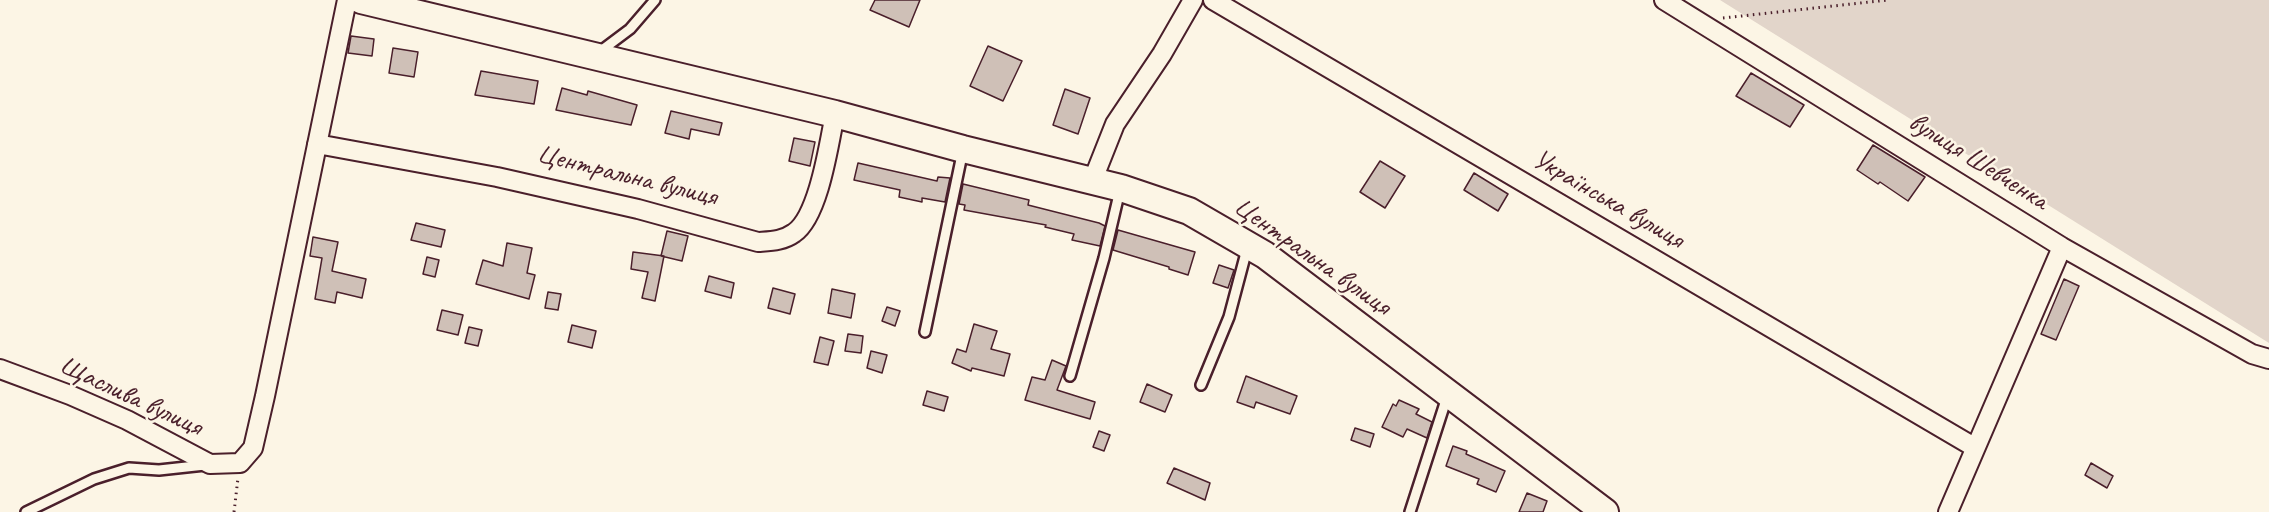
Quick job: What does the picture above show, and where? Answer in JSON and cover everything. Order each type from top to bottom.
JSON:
[{"type":"street","points":[[240,463],[253,448],[346,0]]},
{"type":"street","name":"Центральна вулиця","points":[[361,0],[835,114],[963,149],[1121,188],[1189,211],[1265,255],[1605,512]]},
{"type":"street","points":[[1092,182],[1115,124],[1162,54],[1193,0]]},
{"type":"street","name":"Українська вулиця","points":[[1214,0],[1974,447]]},
{"type":"street","name":"вулиця Шевченка","points":[[1664,0],[2062,247],[2252,354],[2269,359]]},
{"type":"street","name":"Центральна вулиця","points":[[317,144],[497,177],[638,210],[758,242],[778,241],[795,232],[810,216],[835,114]]},
{"type":"street","points":[[1948,512],[1974,447],[2062,247]]},
{"type":"street","name":"Щаслива вулиця","points":[[0,369],[70,394],[127,420],[210,464],[240,463]]},
{"type":"lane","points":[[593,56],[630,30],[655,0]]},
{"type":"lane","points":[[925,332],[963,149]]},
{"type":"lane","points":[[1070,376],[1104,258],[1121,188]]},
{"type":"lane","points":[[1201,385],[1229,317],[1248,245]]},
{"type":"lane","points":[[1410,512],[1448,395]]},
{"type":"lane","points":[[26,512],[94,479],[129,468],[159,470],[210,464]]},
{"type":"path","points":[[1697,21],[1888,0]]},
{"type":"path","points":[[234,512],[240,463]]},
{"type":"shaded area","points":[[1720,0],[2269,0],[2269,343]]},
{"type":"building","points":[[875,0],[920,0],[909,27],[870,10]]},
{"type":"building","points":[[351,36],[374,39],[372,56],[348,53]]},
{"type":"building","points":[[988,46],[1022,61],[1003,101],[970,86]]},
{"type":"building","points":[[393,48],[418,52],[414,77],[389,73]]},
{"type":"building","points":[[481,71],[538,81],[534,104],[475,95]]},
{"type":"building","points":[[1751,73],[1804,105],[1790,127],[1736,96]]},
{"type":"building","points":[[562,88],[587,95],[588,91],[637,105],[631,125],[556,110]]},
{"type":"building","points":[[1065,89],[1090,98],[1078,134],[1053,125]]},
{"type":"building","points":[[671,111],[722,123],[719,135],[691,129],[689,139],[665,133]]},
{"type":"building","points":[[794,138],[815,142],[810,166],[789,161]]},
{"type":"building","points":[[1873,145],[1925,177],[1908,201],[1857,170]]},
{"type":"building","points":[[1380,161],[1405,176],[1385,208],[1360,192]]},
{"type":"building","points":[[858,163],[937,181],[938,177],[950,178],[945,202],[922,198],[922,202],[899,197],[900,190],[854,180]]},
{"type":"building","points":[[1474,173],[1508,194],[1498,211],[1464,190]]},
{"type":"building","points":[[963,184],[1029,200],[1028,205],[1099,223],[1105,226],[1100,246],[1072,240],[1074,234],[1045,227],[1046,225],[964,210],[965,205],[959,204]]},
{"type":"building","points":[[416,223],[445,230],[441,247],[411,240]]},
{"type":"building","points":[[1118,230],[1195,252],[1188,275],[1113,250]]},
{"type":"building","points":[[667,231],[688,236],[682,261],[661,256]]},
{"type":"building","points":[[313,237],[338,242],[332,271],[366,279],[362,298],[337,292],[335,303],[315,299],[322,258],[310,256]]},
{"type":"building","points":[[507,243],[532,248],[527,273],[535,275],[529,299],[476,284],[483,260],[503,266]]},
{"type":"building","points":[[633,252],[664,256],[655,301],[642,298],[648,272],[631,269]]},
{"type":"building","points":[[427,257],[439,260],[435,277],[423,274]]},
{"type":"building","points":[[1219,265],[1234,270],[1228,288],[1213,283]]},
{"type":"building","points":[[709,276],[734,283],[731,298],[705,291]]},
{"type":"building","points":[[2064,279],[2079,286],[2056,340],[2041,334]]},
{"type":"building","points":[[773,288],[795,294],[790,314],[768,308]]},
{"type":"building","points":[[832,289],[855,294],[851,318],[828,313]]},
{"type":"building","points":[[548,292],[561,294],[558,310],[545,308]]},
{"type":"building","points":[[887,307],[900,311],[895,326],[882,321]]},
{"type":"building","points":[[442,310],[463,315],[458,335],[437,330]]},
{"type":"building","points":[[974,324],[997,331],[991,349],[1010,354],[1004,376],[972,368],[971,371],[952,363],[957,349],[966,352]]},
{"type":"building","points":[[572,325],[596,331],[592,348],[568,342]]},
{"type":"building","points":[[469,327],[482,330],[478,346],[465,343]]},
{"type":"building","points":[[848,334],[863,336],[861,353],[845,351]]},
{"type":"building","points":[[820,337],[834,341],[828,365],[814,362]]},
{"type":"building","points":[[871,351],[887,355],[882,373],[867,368]]},
{"type":"building","points":[[1052,360],[1066,366],[1057,390],[1095,402],[1090,419],[1025,400],[1032,377],[1045,380]]},
{"type":"building","points":[[1246,376],[1297,396],[1290,414],[1256,402],[1254,408],[1237,402]]},
{"type":"building","points":[[1147,384],[1172,395],[1165,412],[1140,402]]},
{"type":"building","points":[[927,391],[948,397],[944,411],[923,405]]},
{"type":"building","points":[[1399,400],[1419,409],[1416,414],[1432,422],[1427,438],[1407,429],[1403,437],[1382,427],[1393,404],[1396,406]]},
{"type":"building","points":[[1355,428],[1374,434],[1370,447],[1351,440]]},
{"type":"building","points":[[1099,431],[1110,435],[1104,451],[1093,447]]},
{"type":"building","points":[[1453,446],[1505,471],[1496,492],[1477,484],[1479,479],[1446,466]]},
{"type":"building","points":[[2091,463],[2113,476],[2107,488],[2085,475]]},
{"type":"building","points":[[1174,468],[1210,483],[1205,500],[1167,483]]},
{"type":"building","points":[[1527,493],[1547,501],[1543,512],[1519,512]]}]
